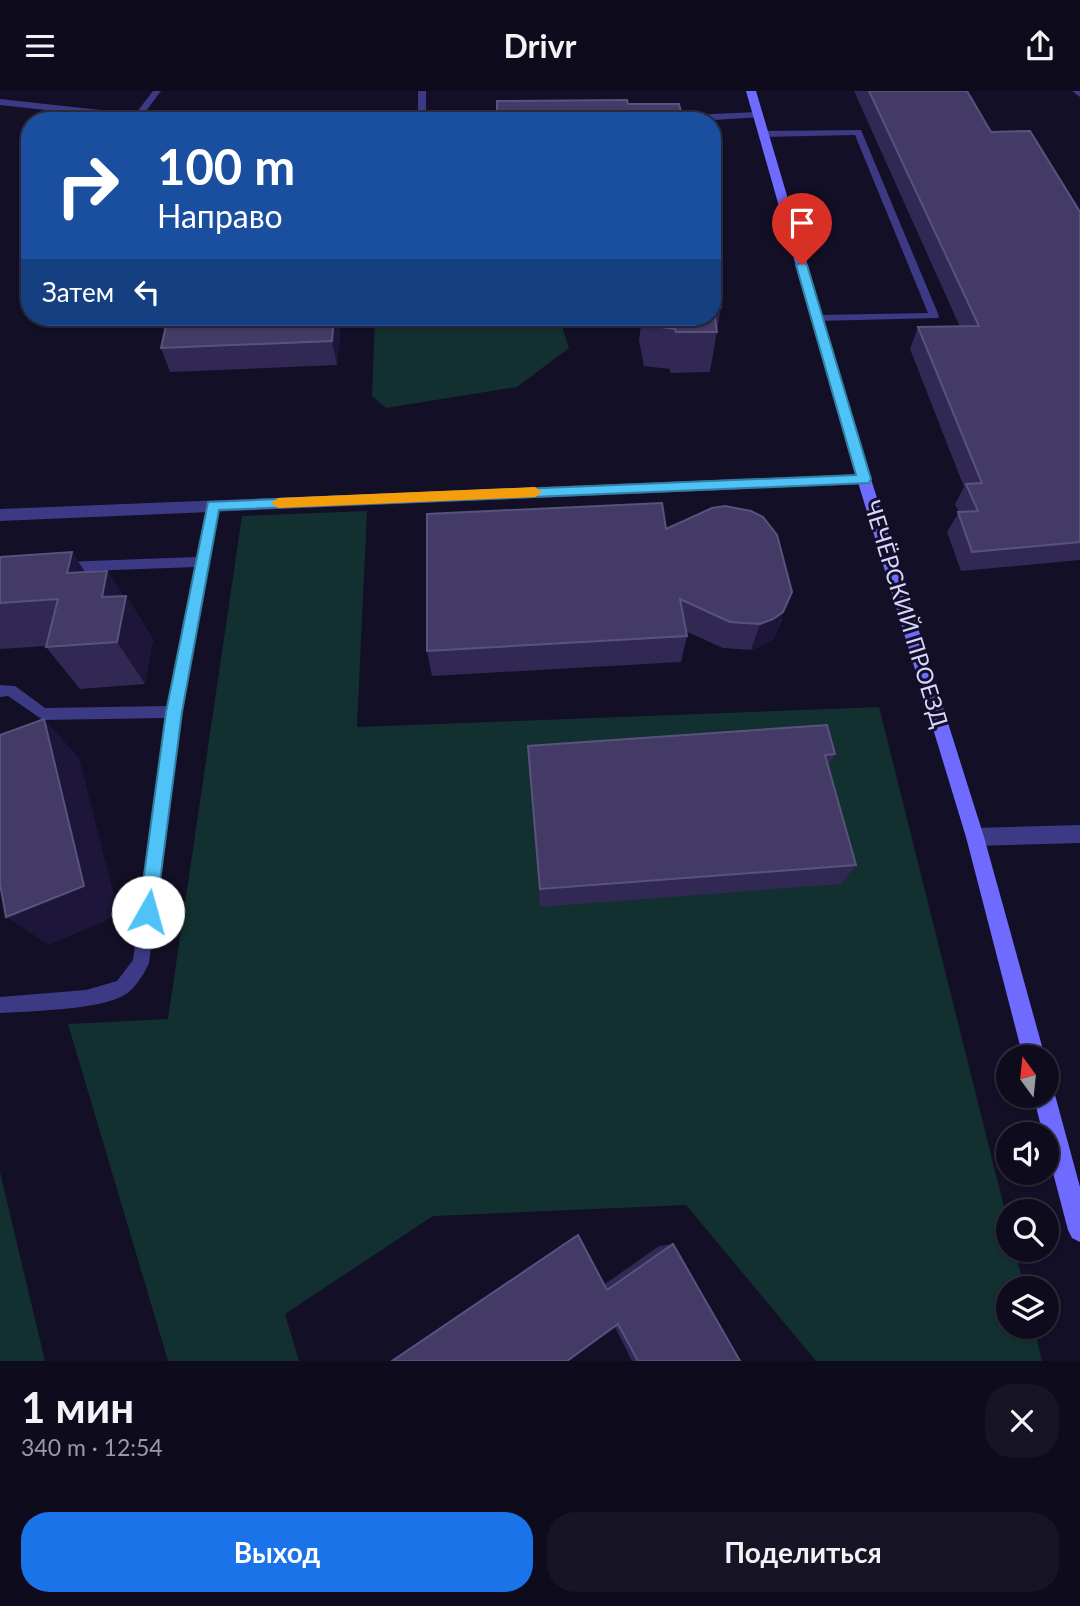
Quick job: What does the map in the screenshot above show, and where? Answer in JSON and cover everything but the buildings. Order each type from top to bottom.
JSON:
[{"type":"main road","name":"ЧЕЧЁРСКИЙ ПРОЕЗД","points":[[751,91],[864,479],[975,837],[1031,1045]]},
{"type":"main road","points":[[1047,1108],[1080,1230]]},
{"type":"street","points":[[0,102],[91,112]]},
{"type":"street","points":[[721,117],[758,115]]},
{"type":"street","points":[[0,515],[864,479]]},
{"type":"street","points":[[975,837],[1080,834]]},
{"type":"lane","points":[[141,112],[157,91]]},
{"type":"lane","points":[[422,91],[422,112]]},
{"type":"lane","points":[[764,134],[858,132],[934,316],[817,318]]},
{"type":"lane","points":[[0,1005],[86,998],[122,988],[141,963],[174,712],[213,506]]},
{"type":"lane","points":[[54,568],[201,562]]},
{"type":"lane","points":[[0,691],[10,690],[43,714],[174,712]]},
{"type":"green space","points":[[375,326],[562,326],[569,348],[517,387],[386,408],[372,396]]},
{"type":"green space","points":[[367,511],[357,727],[879,707],[996,1175],[996,1185],[998,1185],[1002,1199],[996,1199],[996,1262],[1018,1262],[1021,1276],[996,1276],[996,1339],[1037,1339],[1042,1361],[816,1361],[686,1205],[433,1216],[285,1314],[299,1361],[168,1361],[68,1024],[168,1019],[242,516]]},
{"type":"green space","points":[[0,1172],[45,1361],[0,1361]]},
{"type":"slow traffic","points":[[278,503],[535,492]]},
{"type":"route","points":[[148,912],[174,712],[213,506],[864,479],[802,265]]}]
